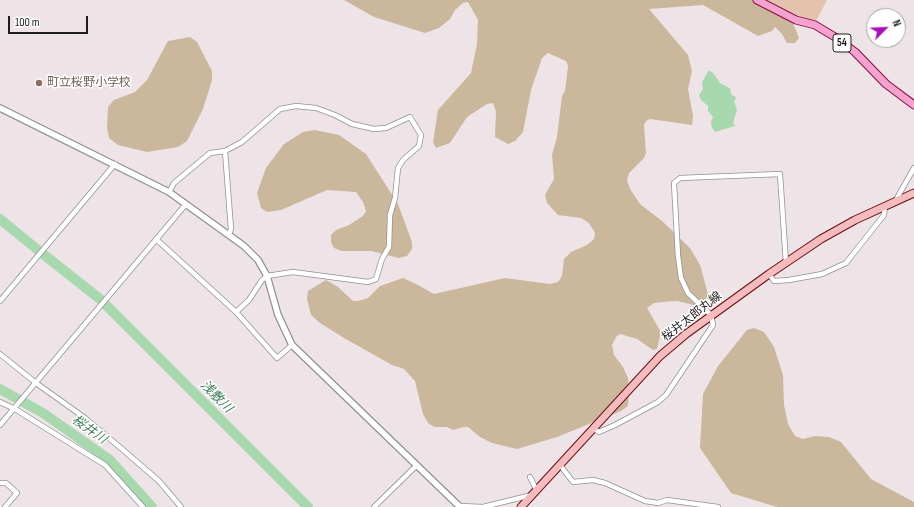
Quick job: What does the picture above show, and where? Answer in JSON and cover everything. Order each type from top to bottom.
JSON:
[{"type":"main road","name":"54","points":[[757,0],[796,20],[815,25],[835,37],[855,52],[886,84],[914,105]]},
{"type":"main road","name":"桜井太郎丸線","points":[[521,507],[660,356],[711,315],[769,274],[840,228],[914,193]]},
{"type":"street","points":[[168,192],[174,183],[207,155],[224,151],[242,142],[280,110],[296,106],[316,108],[335,115],[352,124],[374,129],[386,128],[410,117],[421,135],[419,146],[398,168],[395,198],[390,215],[389,247],[382,259],[376,279],[368,282],[293,272],[267,276],[262,280],[249,300],[236,312]]},
{"type":"street","points":[[0,108],[115,164],[168,192],[244,246],[258,260],[267,276],[278,315],[292,345],[321,375],[460,507],[483,507],[535,493],[530,477]]},
{"type":"street","points":[[224,151],[231,229],[229,234]]},
{"type":"street","points":[[0,301],[115,164]]},
{"type":"street","points":[[897,200],[914,168]]},
{"type":"street","points":[[594,429],[599,432],[658,402],[666,395],[713,325],[711,315],[688,293],[681,278],[678,256],[674,183],[680,178],[780,174],[786,263]]},
{"type":"street","points":[[0,425],[186,204]]},
{"type":"street","points":[[769,274],[774,281],[789,280],[822,274],[834,270],[846,263],[884,215],[885,206]]},
{"type":"street","points":[[156,239],[236,312],[277,358],[292,345]]},
{"type":"street","points":[[0,354],[36,383],[85,418],[122,449],[159,481],[181,507]]},
{"type":"street","points":[[0,402],[15,409],[105,465],[143,507]]},
{"type":"street","points":[[374,507],[417,465]]},
{"type":"street","points":[[560,466],[573,482],[593,480],[605,483],[644,501],[658,503],[667,500],[718,507]]},
{"type":"street","points":[[0,483],[6,483],[17,493],[5,507]]},
{"type":"shaded area","points":[[344,0],[762,0],[789,14],[799,38],[795,43],[787,43],[782,34],[775,27],[772,31],[758,36],[703,5],[649,9],[688,55],[692,71],[688,89],[693,116],[692,125],[650,119],[646,121],[644,125],[646,153],[644,158],[629,173],[627,180],[630,189],[640,204],[662,221],[690,248],[700,265],[708,294],[704,304],[698,306],[677,301],[654,303],[647,308],[661,332],[657,349],[653,350],[637,339],[620,334],[616,337],[612,345],[614,355],[623,367],[628,378],[629,392],[628,406],[621,411],[557,437],[517,449],[492,443],[480,437],[468,427],[453,430],[447,427],[434,427],[428,423],[423,414],[415,381],[404,369],[392,365],[344,338],[320,323],[311,315],[307,299],[308,291],[326,280],[338,287],[353,301],[368,298],[380,286],[403,278],[434,294],[505,278],[550,284],[558,282],[562,276],[564,259],[571,252],[587,245],[594,239],[595,233],[589,223],[581,218],[558,215],[547,203],[545,195],[554,179],[552,155],[557,137],[562,96],[565,91],[568,66],[566,61],[548,53],[542,58],[531,90],[523,132],[515,141],[508,144],[495,137],[496,111],[493,103],[487,104],[467,117],[450,143],[436,148],[433,142],[438,110],[471,73],[477,44],[478,20],[468,2],[463,3],[455,10],[450,19],[439,28],[425,33],[374,17]]},
{"type":"shaded area","points":[[764,0],[827,0],[815,23]]},
{"type":"shaded area","points":[[190,37],[197,42],[212,71],[212,80],[203,109],[187,141],[178,147],[147,152],[118,145],[109,138],[107,128],[108,107],[114,100],[135,92],[147,80],[168,41]]},
{"type":"shaded area","points":[[709,70],[720,83],[731,89],[730,92],[736,99],[734,101],[737,110],[733,123],[735,126],[715,132],[712,128],[711,122],[713,117],[708,111],[708,106],[701,100],[699,95],[703,89],[702,82]]},
{"type":"shaded area","points":[[315,130],[339,135],[366,154],[398,204],[412,242],[412,249],[407,256],[399,258],[371,251],[342,251],[334,248],[331,242],[331,235],[336,230],[349,225],[363,216],[366,211],[363,202],[356,192],[327,190],[281,210],[267,212],[261,208],[257,193],[266,168],[284,144],[303,132]]},
{"type":"shaded area","points":[[754,328],[764,332],[774,347],[783,375],[784,405],[788,424],[795,436],[803,439],[815,436],[829,437],[841,442],[871,479],[914,502],[914,507],[777,507],[731,493],[700,448],[703,394],[718,366],[747,330]]},
{"type":"waterway","name":"浅敷川","points":[[0,219],[38,250]]},
{"type":"waterway","name":"浅敷川","points":[[43,254],[100,299]]},
{"type":"waterway","name":"浅敷川","points":[[106,305],[308,507]]},
{"type":"waterway","name":"桜井川","points":[[0,389],[43,413],[110,460],[152,507]]},
{"type":"place","name":"町立桜野小学校","points":[[39,83]]}]
